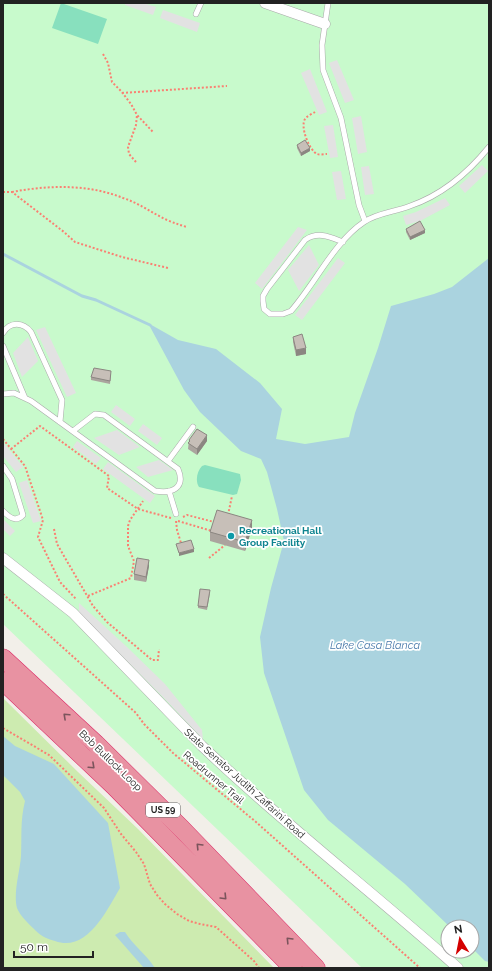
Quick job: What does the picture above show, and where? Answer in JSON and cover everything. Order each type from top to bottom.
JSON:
[{"type":"highway","name":"Bob Bullock Loop","points":[[3,658],[96,744],[182,829],[316,968]]},
{"type":"highway","name":"Bob Bullock Loop","points":[[3,681],[124,796],[293,968]]},
{"type":"street","points":[[265,3],[325,24]]},
{"type":"street","name":"State Senator Judith Zaffarini Road","points":[[3,558],[73,613],[217,760],[311,843],[409,924],[458,968]]},
{"type":"lane","points":[[196,14],[201,3]]},
{"type":"lane","points":[[328,3],[322,52],[323,70],[341,118],[359,205],[365,221]]},
{"type":"lane","points":[[343,242],[323,235],[313,235],[305,240],[264,292],[263,305],[267,312],[279,315],[290,311],[343,242],[365,221],[412,206],[442,191],[462,175],[489,147]]},
{"type":"lane","points":[[3,332],[10,326],[19,324],[26,327],[31,332],[62,400],[60,422]]},
{"type":"lane","points":[[3,346],[25,398]]},
{"type":"lane","points":[[3,394],[14,393],[25,398],[155,490],[164,492],[169,491],[177,487],[181,482],[181,476],[178,469],[104,415],[95,414],[73,431]]},
{"type":"lane","points":[[168,461],[192,427]]},
{"type":"lane","points":[[3,466],[12,479],[23,515],[20,518],[15,519],[3,511]]},
{"type":"lane","points":[[169,491],[176,514]]},
{"type":"path","points":[[103,54],[108,63],[112,82],[131,104],[137,115],[153,132]]},
{"type":"path","points":[[122,93],[227,86]]},
{"type":"path","points":[[315,112],[305,119],[305,136],[314,151],[321,154],[327,154]]},
{"type":"path","points":[[136,162],[129,154],[128,147],[136,125],[137,115]]},
{"type":"path","points":[[3,192],[41,187],[94,190],[123,198],[167,220],[187,227]]},
{"type":"path","points":[[12,192],[75,242],[122,257],[168,268]]},
{"type":"path","points":[[11,449],[40,426],[109,476],[107,488],[138,509],[213,531]]},
{"type":"path","points":[[3,439],[25,466],[43,520],[38,537],[60,582],[76,599]]},
{"type":"path","points":[[227,521],[232,496]]},
{"type":"path","points":[[88,596],[132,578],[134,561],[128,546],[128,526],[130,520],[143,501]]},
{"type":"path","points":[[177,521],[188,514],[216,522]]},
{"type":"path","points":[[177,521],[177,530],[182,544]]},
{"type":"path","points":[[54,529],[57,544],[93,606],[107,622],[154,661],[158,660],[160,648]]},
{"type":"path","points":[[209,558],[225,545]]},
{"type":"path","name":"Roadrunner Trail","points":[[3,594],[136,713],[144,724],[174,753],[256,822],[420,968]]},
{"type":"path","points":[[3,728],[49,755],[104,808],[121,834],[144,864],[150,884],[165,904],[177,914],[189,921],[216,927],[254,961],[259,968]]},
{"type":"green space","points":[[3,3],[489,3],[489,968],[362,968],[3,624]]},
{"type":"green space","points":[[61,3],[107,19],[98,44],[52,28]]},
{"type":"green space","points":[[205,465],[240,474],[241,480],[237,494],[233,495],[199,487],[197,482],[198,473],[200,468]]},
{"type":"green space","points":[[3,698],[138,829],[274,968],[3,968]]},
{"type":"shaded area","points":[[125,3],[143,3],[156,7],[153,15],[125,5]]},
{"type":"shaded area","points":[[163,10],[200,23],[197,32],[160,18]]},
{"type":"shaded area","points":[[337,60],[354,100],[345,103],[329,63]]},
{"type":"shaded area","points":[[310,69],[327,112],[319,115],[301,73]]},
{"type":"shaded area","points":[[361,116],[367,152],[358,154],[352,118]]},
{"type":"shaded area","points":[[333,125],[338,157],[330,158],[324,126]]},
{"type":"shaded area","points":[[482,165],[488,171],[465,193],[459,186]]},
{"type":"shaded area","points":[[369,166],[374,194],[365,195],[361,167]]},
{"type":"shaded area","points":[[341,171],[346,199],[337,200],[332,172]]},
{"type":"shaded area","points":[[445,198],[450,205],[420,221],[406,225],[403,216],[416,212]]},
{"type":"shaded area","points":[[298,227],[307,230],[262,289],[255,283]]},
{"type":"shaded area","points":[[309,245],[319,265],[299,291],[288,270]]},
{"type":"shaded area","points":[[338,258],[345,263],[302,320],[295,315]]},
{"type":"shaded area","points":[[45,327],[76,393],[67,397],[36,330]]},
{"type":"shaded area","points":[[28,337],[38,361],[22,377],[13,353]]},
{"type":"shaded area","points":[[116,405],[135,419],[130,426],[111,412]]},
{"type":"shaded area","points":[[143,424],[162,438],[157,445],[138,431]]},
{"type":"shaded area","points":[[117,430],[140,447],[119,455],[94,438]]},
{"type":"shaded area","points":[[77,441],[101,458],[96,464],[73,447]]},
{"type":"shaded area","points":[[3,442],[23,467],[16,472],[3,456]]},
{"type":"shaded area","points":[[159,460],[173,470],[148,477],[136,467]]},
{"type":"shaded area","points":[[108,462],[155,496],[150,503],[103,469]]},
{"type":"shaded area","points":[[27,480],[41,521],[33,523],[19,483]]},
{"type":"shaded area","points":[[3,519],[15,531],[10,536],[3,529]]},
{"type":"shaded area","points":[[79,603],[165,684],[202,730],[203,739],[79,613]]},
{"type":"water","name":"Lake Casa Blanca","points":[[489,258],[489,962],[485,961],[480,956],[480,919],[442,919],[405,884],[328,820],[304,790],[264,673],[260,637],[271,588],[284,541],[267,472],[261,459],[241,451],[200,412],[184,390],[148,323],[178,340],[216,349],[260,383],[282,409],[276,439],[305,444],[349,437],[355,413],[391,306],[434,294],[452,287]]},
{"type":"water","points":[[3,736],[15,746],[54,764],[108,823],[120,888],[95,927],[77,941],[66,943],[47,939],[25,920],[17,908],[16,889],[21,856],[22,822],[25,801],[20,792],[3,775]]},
{"type":"water","points":[[120,932],[125,932],[155,968],[144,968],[115,935]]},
{"type":"building","points":[[305,140],[310,148],[301,153],[297,145]]},
{"type":"building","points":[[420,221],[425,230],[410,237],[406,229]]},
{"type":"building","points":[[302,334],[306,348],[296,350],[293,337]]},
{"type":"building","points":[[94,368],[111,371],[110,381],[91,377]]},
{"type":"building","points":[[197,429],[207,435],[197,449],[188,443]]},
{"type":"building","points":[[217,510],[252,520],[245,542],[210,532]]},
{"type":"building","points":[[191,540],[194,549],[179,553],[176,544]]},
{"type":"building","points":[[137,558],[149,560],[146,577],[134,574]]},
{"type":"building","points":[[200,589],[210,590],[207,607],[198,606]]},
{"type":"waterway","points":[[3,254],[82,296],[96,300],[150,325]]},
{"type":"place","name":"Recreational Hall Group Facility","points":[[231,536]]}]
